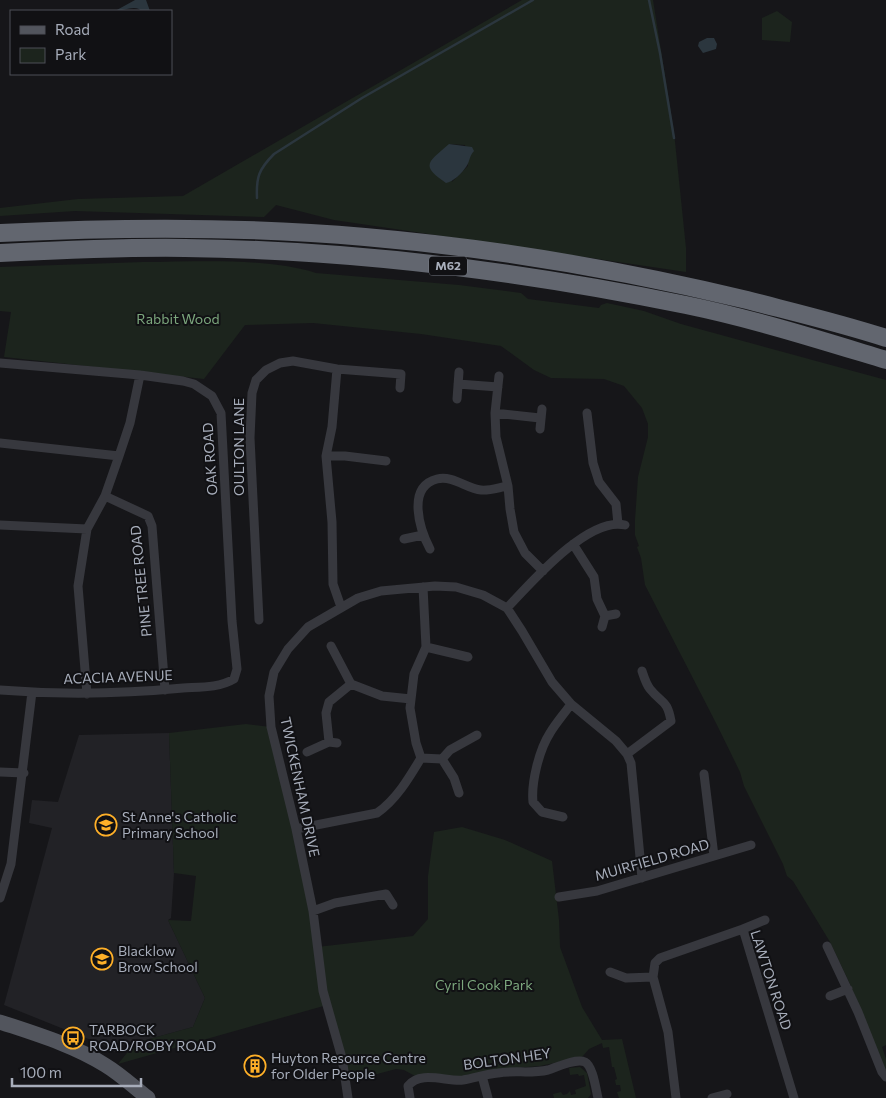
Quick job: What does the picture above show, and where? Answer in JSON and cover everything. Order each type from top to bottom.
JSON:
[{"type":"highway","name":"M62","points":[[0,233],[82,229],[193,229],[363,237],[439,245],[592,267],[688,286],[782,309],[886,338]]},
{"type":"highway","name":"M62","points":[[0,253],[82,249],[184,248],[303,253],[436,264],[590,286],[688,305],[783,329],[886,360]]},
{"type":"main road","points":[[0,1022],[86,1054],[106,1066],[148,1098]]},
{"type":"street","name":"OULTON LANE","points":[[259,620],[250,438],[252,393],[256,380],[266,370],[280,363],[293,361],[337,369],[401,374],[400,388]]},
{"type":"street","name":"OAK ROAD","points":[[0,363],[140,375],[183,381],[194,384],[212,396],[221,413],[232,621],[237,669],[234,679]]},
{"type":"street","points":[[337,369],[332,427],[326,456],[332,522],[333,584],[341,607]]},
{"type":"street","points":[[457,399],[459,372]]},
{"type":"street","points":[[87,694],[78,586],[87,529],[105,496],[119,456],[130,423],[140,375]]},
{"type":"street","points":[[499,376],[496,437],[508,486],[514,532],[525,553],[543,571]]},
{"type":"street","points":[[458,384],[498,387]]},
{"type":"street","points":[[496,412],[541,413],[540,429]]},
{"type":"street","points":[[507,608],[543,571],[573,544],[590,533],[622,525],[616,504],[599,482],[593,463],[587,413]]},
{"type":"street","points":[[0,444],[119,456]]},
{"type":"street","points":[[326,456],[345,456],[386,461]]},
{"type":"street","points":[[430,549],[423,535],[417,504],[421,492],[432,482],[437,479],[448,479],[480,490],[508,486]]},
{"type":"street","name":"PINE TREE ROAD","points":[[105,496],[148,516],[152,526],[165,690]]},
{"type":"street","points":[[0,525],[87,529]]},
{"type":"street","points":[[404,539],[423,535]]},
{"type":"street","points":[[573,544],[594,577],[597,599],[605,616],[602,627]]},
{"type":"street","points":[[421,758],[416,743],[410,708],[414,674],[426,647],[423,587]]},
{"type":"street","name":"TWICKENHAM DRIVE","points":[[348,1098],[342,1058],[323,991],[313,910],[296,829],[271,727],[269,696],[274,672],[288,650],[308,627],[358,598],[381,591],[423,587],[456,587],[483,595],[507,608],[552,682],[571,704],[616,741],[627,754]]},
{"type":"street","points":[[605,616],[616,614]]},
{"type":"street","points":[[331,646],[351,684],[382,696],[411,699]]},
{"type":"street","points":[[426,647],[468,657]]},
{"type":"street","points":[[642,671],[649,688],[664,701],[671,721],[627,754],[631,763],[642,878]]},
{"type":"street","name":"ACACIA AVENUE","points":[[0,690],[87,694],[165,690],[225,684],[234,679]]},
{"type":"street","points":[[307,752],[333,743],[326,713],[329,702],[351,684]]},
{"type":"street","points":[[0,898],[11,864],[24,773],[32,692]]},
{"type":"street","points":[[563,817],[542,812],[533,802],[532,792],[538,764],[548,735],[571,704]]},
{"type":"street","points":[[442,759],[450,750],[477,735]]},
{"type":"street","points":[[296,829],[377,814],[390,802],[421,758]]},
{"type":"street","points":[[421,758],[442,759]]},
{"type":"street","points":[[442,759],[454,778],[459,793]]},
{"type":"street","points":[[0,772],[24,773]]},
{"type":"street","points":[[704,774],[714,856]]},
{"type":"street","name":"MUIRFIELD ROAD","points":[[559,897],[597,890],[642,878],[752,845]]},
{"type":"street","points":[[313,910],[335,903],[386,894],[393,905]]},
{"type":"street","points":[[743,928],[765,920]]},
{"type":"street","name":"LAWTON ROAD","points":[[653,977],[655,963],[660,958],[743,928],[794,1098]]},
{"type":"street","points":[[827,946],[848,989],[882,1072],[886,1077]]},
{"type":"street","points":[[610,972],[626,978],[653,977],[668,1032],[676,1098]]},
{"type":"street","points":[[830,996],[848,989]]},
{"type":"street","name":"BOLTON HEY","points":[[410,1098],[408,1086],[416,1080],[434,1078],[458,1080],[498,1073],[536,1072],[571,1063],[584,1062],[587,1063],[591,1070],[598,1098]]},
{"type":"street","points":[[482,1076],[488,1098]]},
{"type":"street","points":[[712,1098],[726,1094]]},
{"type":"shaded area","points":[[135,0],[146,0],[150,10],[133,8],[117,10]]},
{"type":"shaded area","points":[[707,38],[714,38],[717,44],[716,49],[703,53],[698,46],[699,42]]},
{"type":"shaded area","points":[[449,144],[472,147],[474,151],[462,172],[446,183],[432,172],[430,163]]},
{"type":"shaded area","points":[[169,733],[174,873],[171,918],[168,920],[205,998],[193,1027],[134,1044],[129,1041],[115,1052],[106,1046],[4,1005],[52,828],[29,823],[32,800],[58,802],[79,735]]},
{"type":"green space","points":[[522,0],[653,0],[674,132],[686,248],[686,272],[334,220],[276,205],[264,217],[75,211],[0,216],[0,208],[78,199],[183,196]],"holes":[[[449,144],[465,145],[468,166],[452,182]]]},
{"type":"green space","points":[[777,11],[792,22],[790,42],[762,40],[762,18]]},
{"type":"green space","name":"Rabbit Wood","points":[[143,262],[253,262],[316,273],[459,285],[521,293],[528,299],[599,308],[607,303],[644,311],[681,324],[886,380],[886,1045],[882,1047],[886,1059],[886,1071],[850,984],[830,942],[793,881],[787,876],[783,864],[744,786],[740,772],[645,585],[641,558],[637,547],[639,546],[635,535],[635,520],[638,477],[648,437],[648,424],[642,408],[624,386],[604,379],[551,378],[534,370],[501,346],[421,334],[313,323],[245,325],[204,379],[4,357],[11,312],[0,311],[0,267]]},
{"type":"green space","name":"Cyril Cook Park","points":[[246,724],[271,727],[317,947],[413,936],[428,919],[428,876],[434,832],[462,827],[505,840],[552,861],[559,920],[560,947],[582,1007],[602,1040],[622,1039],[636,1098],[619,1098],[617,1092],[621,1091],[620,1085],[616,1085],[615,1080],[617,1079],[614,1067],[612,1067],[609,1047],[603,1048],[602,1043],[589,1049],[582,1057],[540,1066],[501,1069],[462,1077],[415,1076],[404,1070],[396,1069],[347,1082],[327,1005],[118,1064],[135,1043],[193,1027],[205,998],[168,920],[191,921],[196,876],[174,873],[169,733]]},
{"type":"green space","points":[[580,1067],[587,1073],[591,1094],[588,1098],[554,1098],[553,1094],[561,1092],[563,1095],[570,1091],[571,1095],[576,1094],[575,1090],[586,1086],[584,1075],[570,1075],[569,1068]]},
{"type":"waterway","points":[[257,198],[258,179],[265,164],[274,154],[362,98],[533,0]]},
{"type":"waterway","points":[[649,0],[674,138]]},
{"type":"place","name":"St Anne's Catholic Primary School","points":[[106,825]]},
{"type":"place","name":"Blacklow Brow School","points":[[102,959]]},
{"type":"place","name":"TARBOCK ROAD/ROBY ROAD","points":[[73,1038]]},
{"type":"place","name":"Huyton Resource Centre for Older People","points":[[255,1066]]}]
